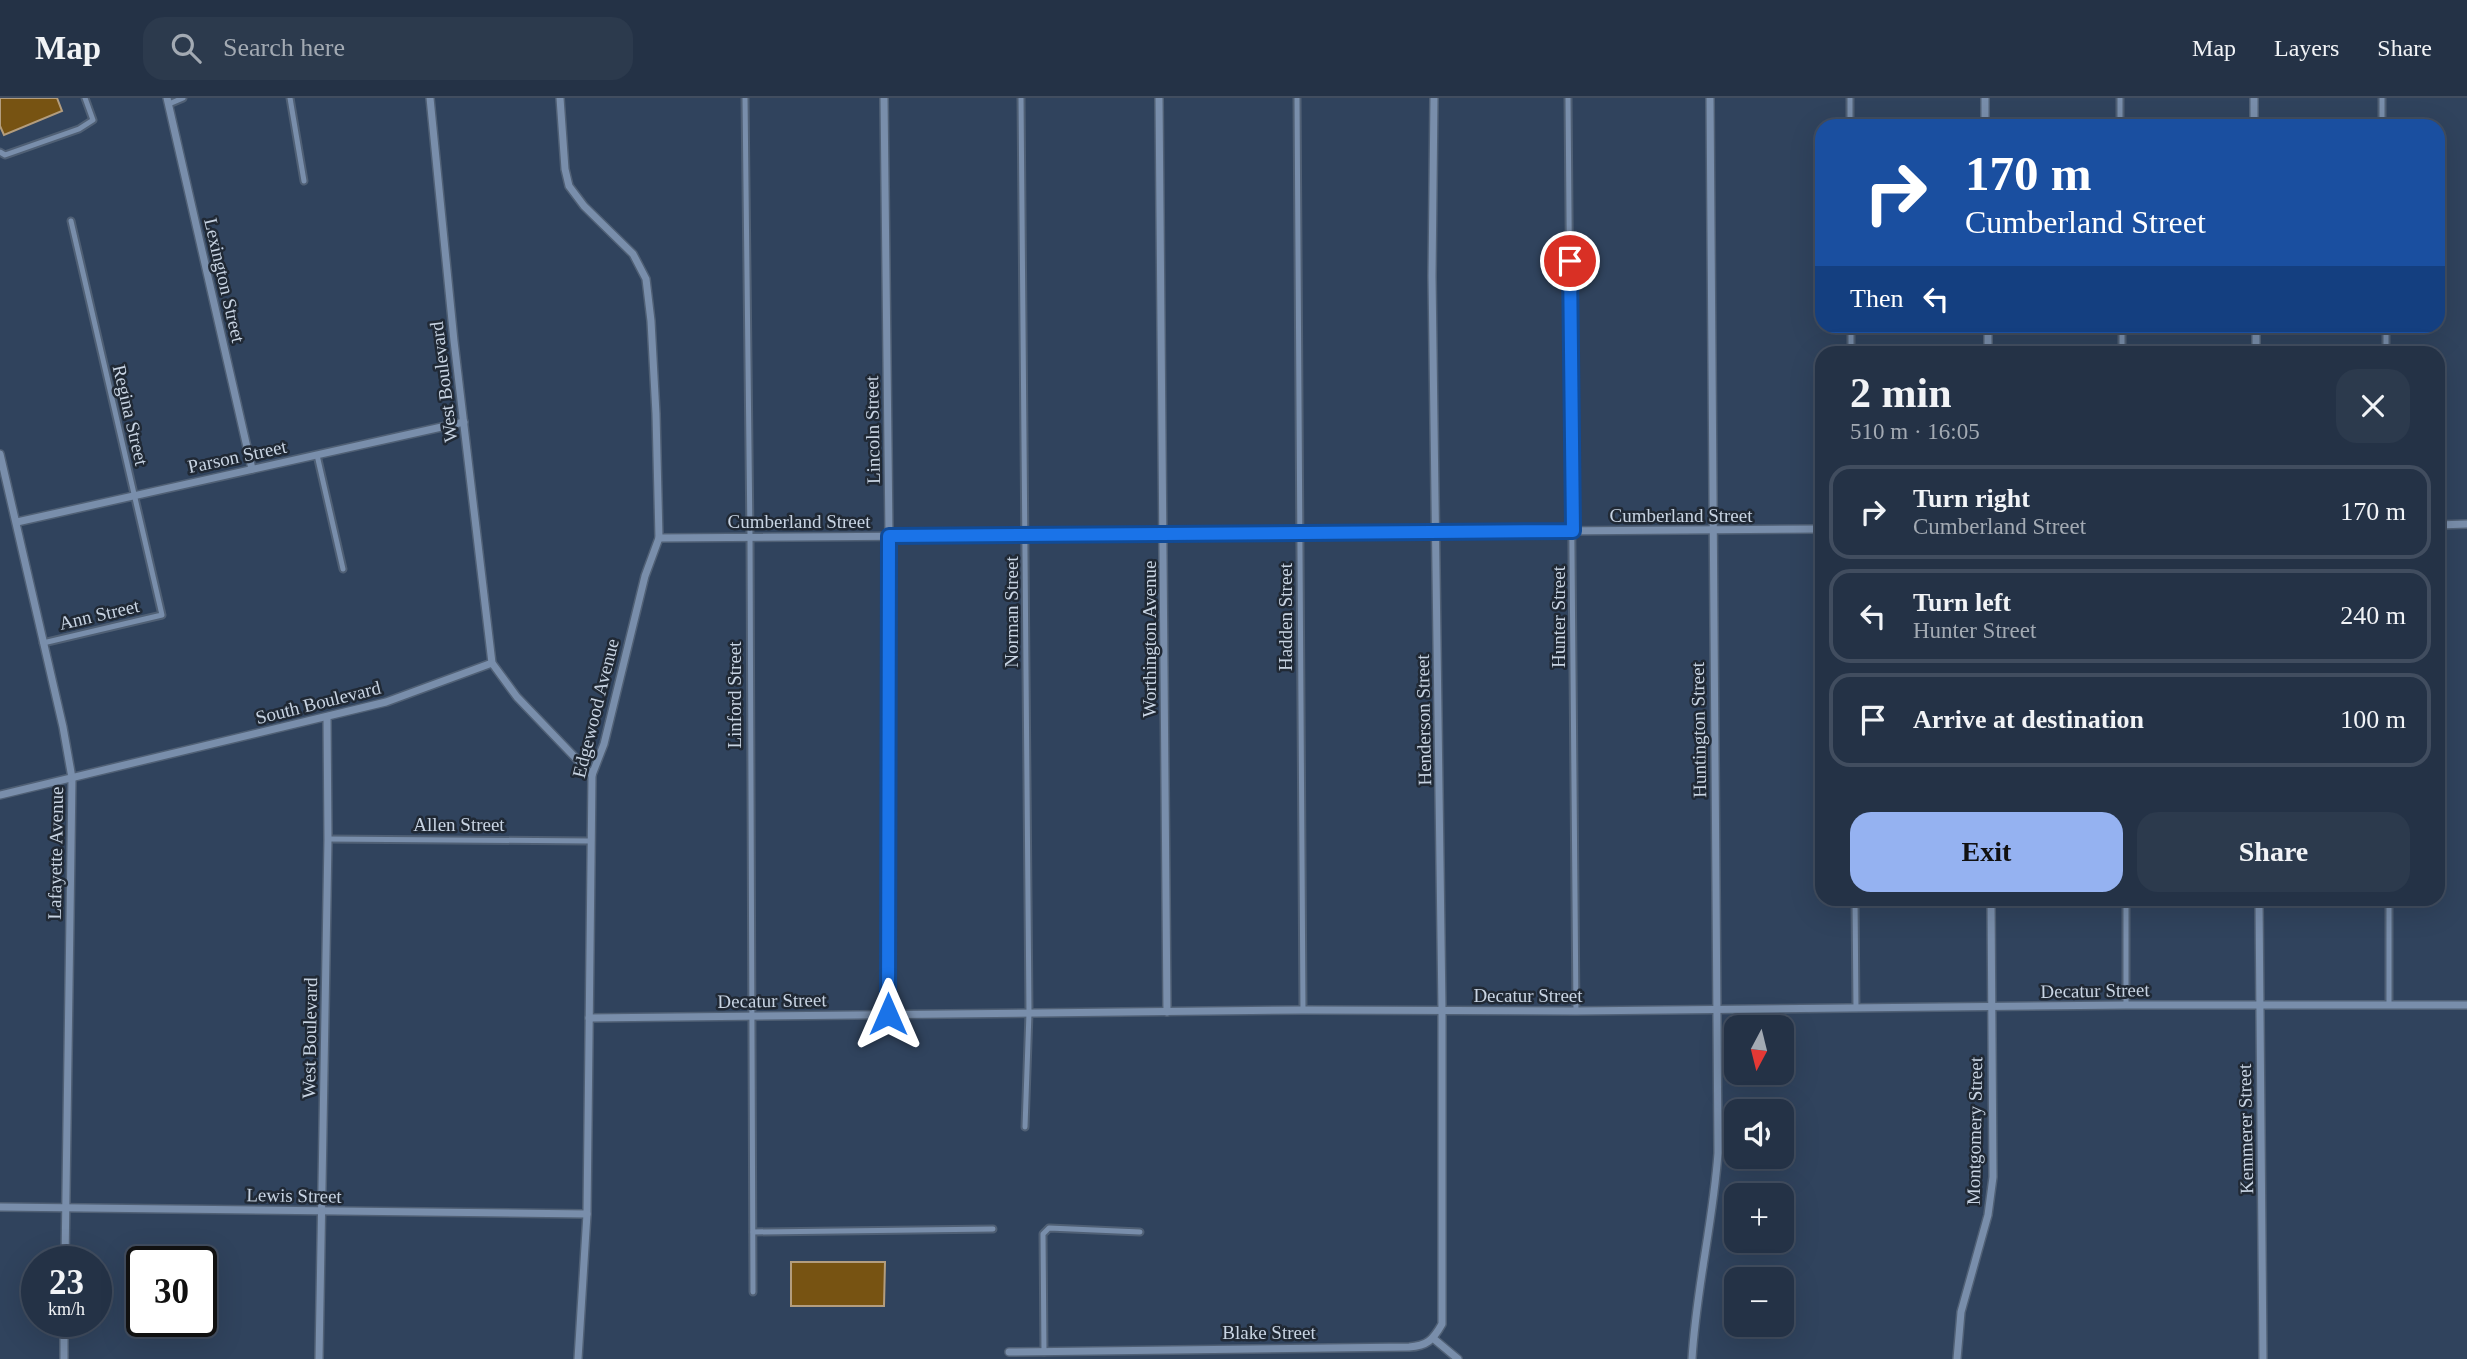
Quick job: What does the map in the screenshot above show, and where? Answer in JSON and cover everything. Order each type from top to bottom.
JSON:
[{"type":"street","name":"West Boulevard","points":[[430,98],[492,663]]},
{"type":"street","name":"Edgewood Avenue","points":[[561,98],[565,169],[569,186],[584,206],[633,254],[646,279],[656,414],[659,538],[645,576],[604,744],[592,775],[587,1214],[578,1359]]},
{"type":"street","name":"Lincoln Street","points":[[884,98],[889,536],[888,1014]]},
{"type":"street","name":"Worthington Avenue","points":[[1159,98],[1167,1012]]},
{"type":"street","name":"Henderson Street","points":[[1434,98],[1432,276],[1442,1011],[1442,1324],[1434,1339]]},
{"type":"street","name":"Huntington Street","points":[[1692,1359],[1700,1279],[1715,1201],[1718,1153],[1710,98]]},
{"type":"street","points":[[1985,98],[1985,119]]},
{"type":"street","points":[[2254,98],[2254,119]]},
{"type":"street","name":"Lexington Street","points":[[168,101],[252,469]]},
{"type":"street","name":"Parson Street","points":[[16,522],[464,422]]},
{"type":"street","name":"Lafayette Avenue","points":[[0,454],[72,778],[65,1246]]},
{"type":"street","points":[[2445,525],[2467,524]]},
{"type":"street","name":"Cumberland Street","points":[[659,538],[1815,529]]},
{"type":"street","points":[[492,663],[517,697],[592,775]]},
{"type":"street","name":"South Boulevard","points":[[0,795],[386,702],[492,663]]},
{"type":"street","name":"West Boulevard","points":[[319,1359],[328,839],[327,717]]},
{"type":"street","name":"Montgomery Street","points":[[1957,1359],[1961,1311],[1988,1215],[1993,1177],[1991,906]]},
{"type":"street","name":"Kemmerer Street","points":[[2259,906],[2263,1359]]},
{"type":"street","name":"Decatur Street","points":[[589,1018],[1303,1010],[1576,1011],[2126,1005],[2467,1005]]},
{"type":"street","name":"Lewis Street","points":[[0,1207],[587,1214]]},
{"type":"street","points":[[64,1337],[64,1359]]},
{"type":"street","points":[[1434,1339],[1458,1359]]},
{"type":"street","name":"Blake Street","points":[[1009,1352],[1409,1348],[1423,1346],[1434,1339]]},
{"type":"street","points":[[1066,1359],[1072,1351]]},
{"type":"lane","points":[[0,152],[5,155],[79,129],[93,120],[85,98]]},
{"type":"lane","points":[[168,101],[183,98]]},
{"type":"lane","points":[[290,98],[304,181]]},
{"type":"lane","name":"Linford Street","points":[[745,98],[753,1292]]},
{"type":"lane","name":"Norman Street","points":[[1021,98],[1029,1013],[1025,1127]]},
{"type":"lane","name":"Hadden Street","points":[[1297,98],[1303,1010]]},
{"type":"lane","name":"Hunter Street","points":[[1568,98],[1576,1011]]},
{"type":"lane","points":[[1850,98],[1850,119]]},
{"type":"lane","points":[[2120,98],[2120,119]]},
{"type":"lane","points":[[2382,98],[2382,119]]},
{"type":"lane","name":"Regina Street","points":[[71,221],[162,615]]},
{"type":"lane","points":[[317,455],[343,569]]},
{"type":"lane","name":"Ann Street","points":[[43,643],[162,615]]},
{"type":"lane","name":"Allen Street","points":[[328,839],[590,841]]},
{"type":"lane","points":[[1855,906],[1856,1009]]},
{"type":"lane","points":[[2126,906],[2126,1005]]},
{"type":"lane","points":[[2389,906],[2389,1004]]},
{"type":"lane","points":[[1044,1352],[1043,1234],[1049,1228],[1140,1232]]},
{"type":"lane","points":[[752,1232],[993,1229]]},
{"type":"building","points":[[0,98],[57,98],[62,111],[4,135],[0,126]]},
{"type":"building","points":[[791,1262],[885,1262],[884,1306],[791,1306]]},
{"type":"route","points":[[888,1014],[889,536],[1573,531],[1570,261]]}]
